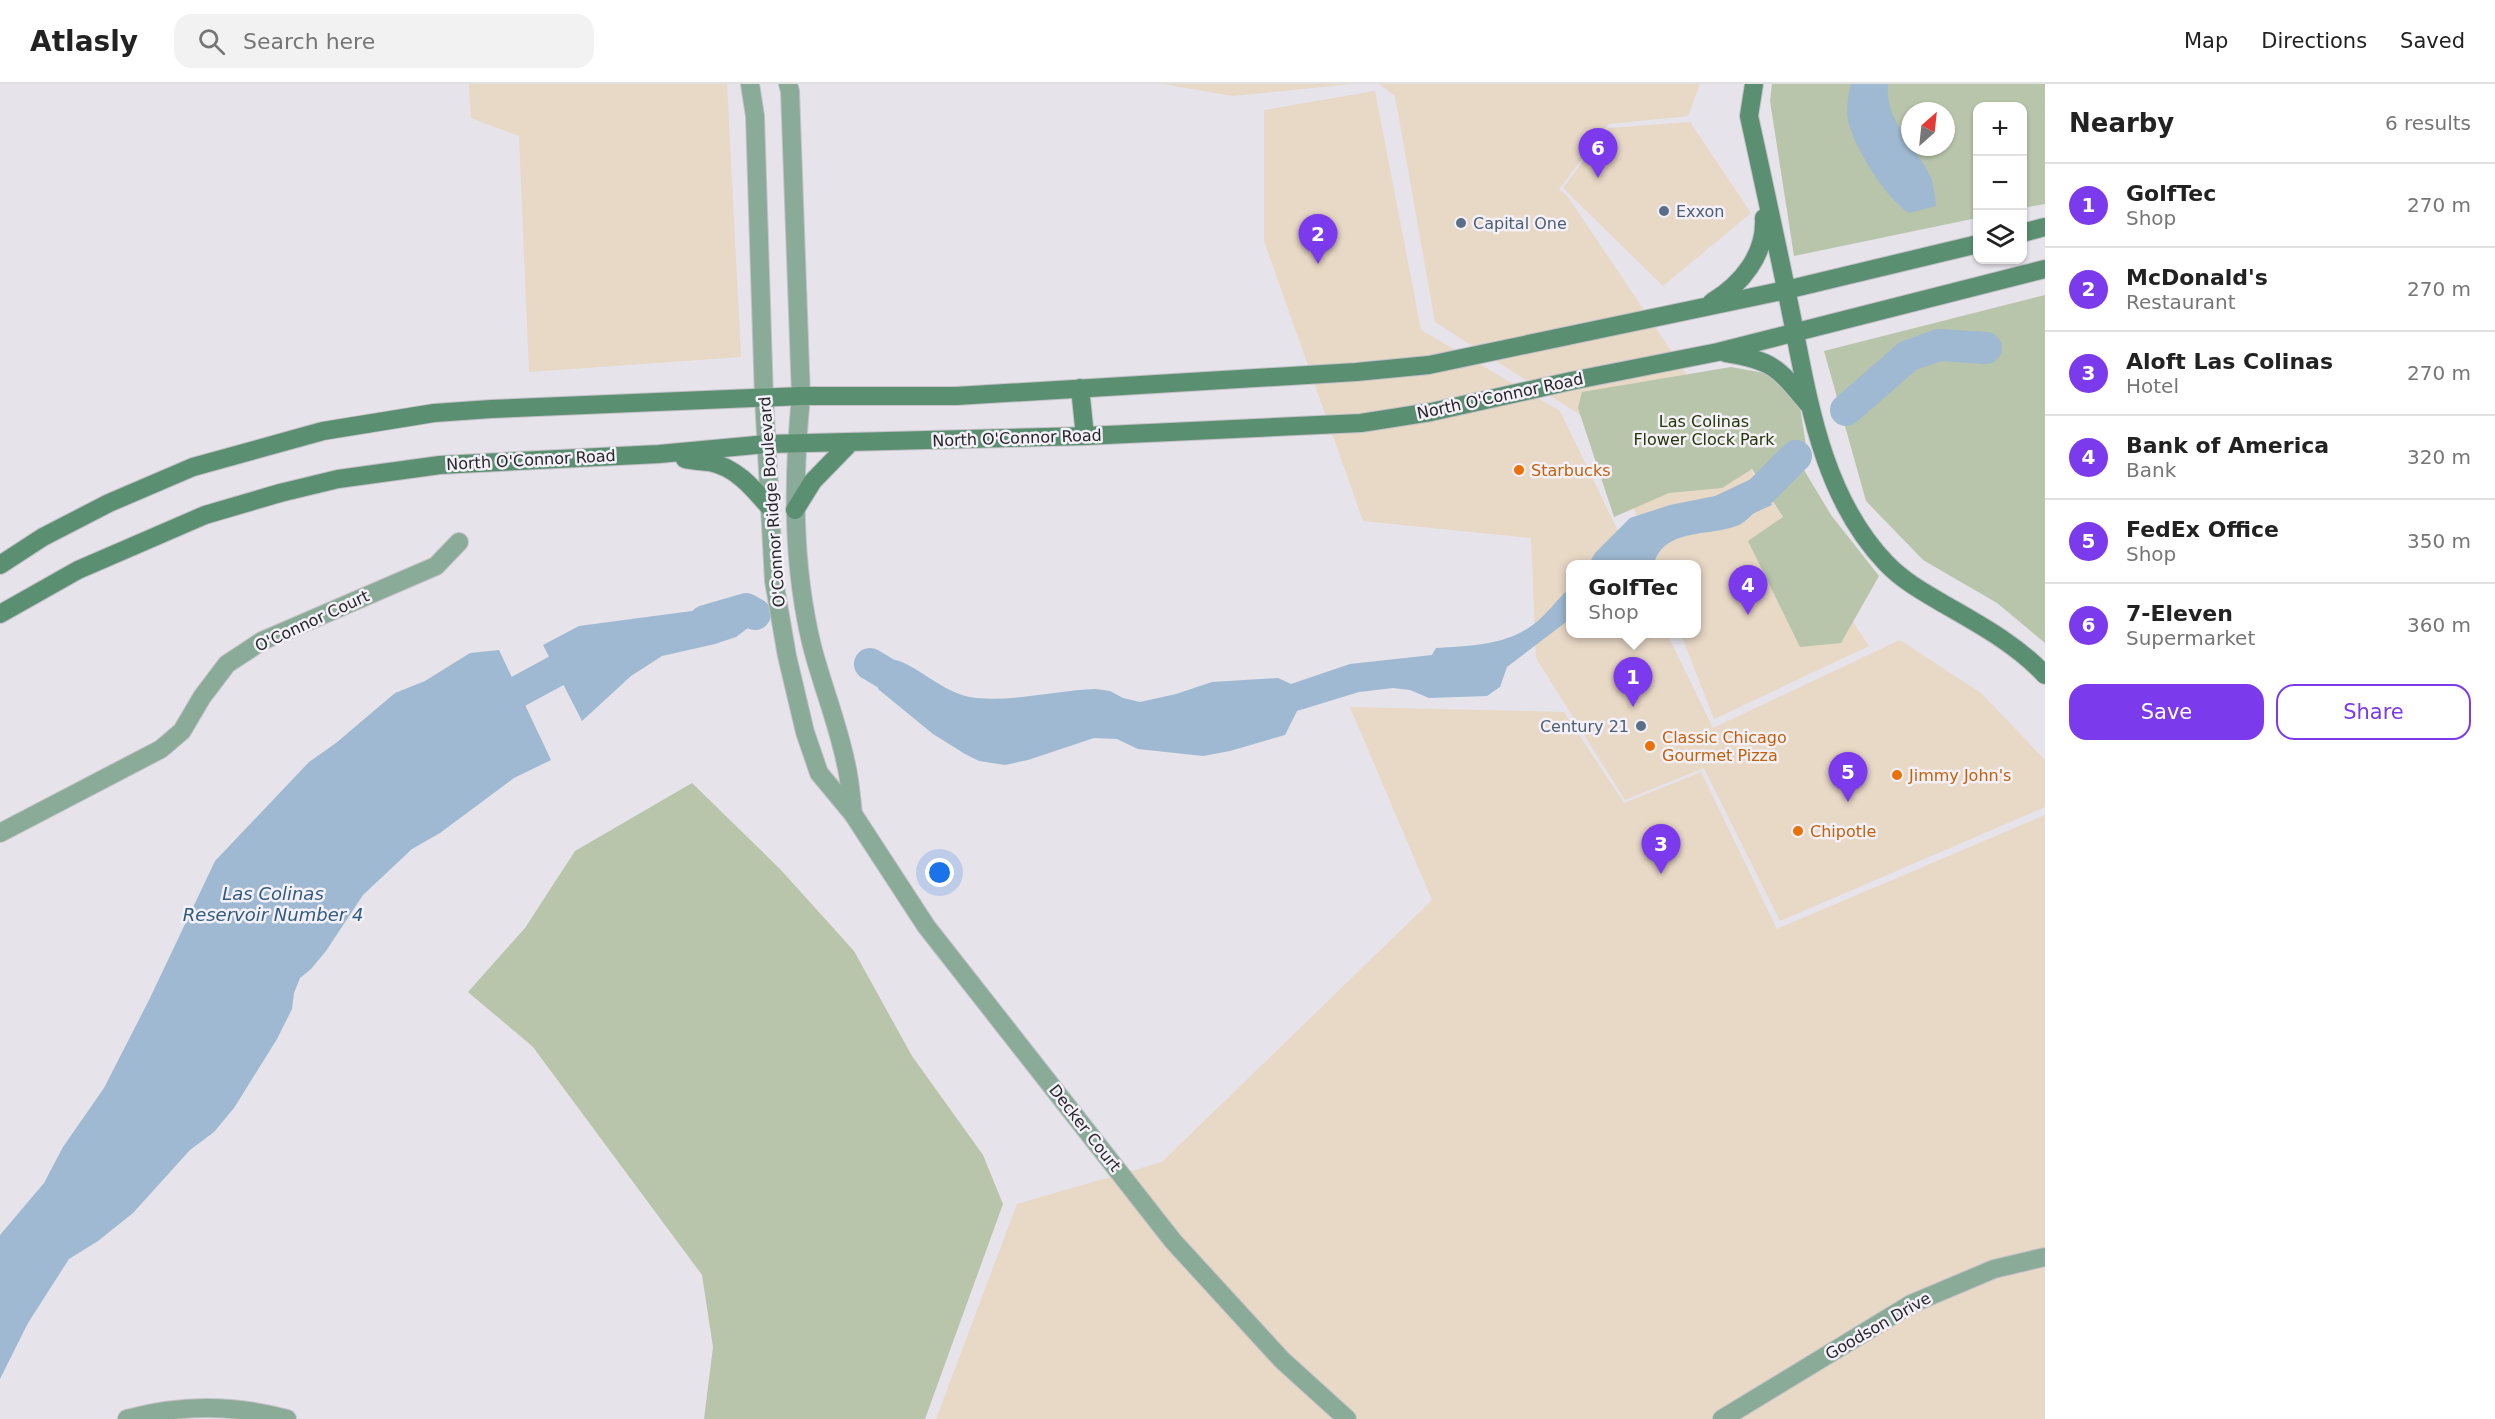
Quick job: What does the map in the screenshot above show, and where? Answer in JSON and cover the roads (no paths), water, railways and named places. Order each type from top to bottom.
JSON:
[{"type":"main road","points":[[1754,84],[1749,116],[1786,290],[1824,456],[1843,502],[1861,535],[1887,565],[1912,586],[1988,629],[2026,655],[2045,675]]},
{"type":"main road","points":[[1706,305],[1723,296],[1737,282],[1750,268],[1758,252],[1765,235],[1762,174]]},
{"type":"main road","points":[[2027,232],[2045,227]]},
{"type":"main road","points":[[0,565],[43,537],[90,513],[193,467],[323,431],[434,413],[801,396],[956,396],[1356,372],[1429,365],[1786,290],[1973,245]]},
{"type":"main road","name":"North O'Connor Road","points":[[0,614],[46,586],[205,515],[338,479],[440,465],[659,454],[767,444],[1085,436],[1361,423],[1431,412],[1718,352],[2045,269]]},
{"type":"main road","points":[[1718,352],[1751,357],[1771,364],[1781,372],[1812,409]]},
{"type":"main road","points":[[1080,388],[1085,436]]},
{"type":"main road","points":[[795,510],[813,481],[850,443]]},
{"type":"main road","points":[[659,454],[710,462],[727,468],[752,487],[770,508]]},
{"type":"street","name":"O'Connor Ridge Boulevard","points":[[750,84],[755,116],[764,398],[774,581],[787,656],[804,732],[819,773],[853,814]]},
{"type":"street","name":"O'Connor Ridge Boulevard","points":[[788,84],[801,396],[796,444],[795,510],[798,563],[812,644],[846,763],[853,814]]},
{"type":"street","name":"O'Connor Court","points":[[0,833],[161,749],[182,731],[202,697],[227,664],[262,641],[435,566],[459,542]]},
{"type":"street","name":"Decker Court","points":[[853,814],[926,926],[1173,1241],[1282,1360],[1347,1419]]},
{"type":"street","name":"Goodson Drive","points":[[1722,1419],[1911,1304],[1994,1269],[2045,1257]]},
{"type":"street","points":[[127,1419],[159,1410],[224,1407],[255,1410],[287,1419]]},
{"type":"water","points":[[1851,84],[1888,84],[1891,110],[1901,131],[1901,156],[1918,156],[1931,178],[1936,206],[1909,213],[1881,185],[1851,132],[1847,112]]},
{"type":"water","points":[[1755,481],[1772,505],[1728,529],[1678,539],[1659,552],[1656,560],[1591,560],[1595,553],[1630,518],[1670,505],[1715,496],[1734,495]]},
{"type":"water","points":[[1566,591],[1566,622],[1507,667],[1500,687],[1487,696],[1429,698],[1410,690],[1393,688],[1359,692],[1297,711],[1285,735],[1230,751],[1203,756],[1138,749],[1117,739],[1094,738],[1028,760],[1005,765],[979,761],[933,734],[878,689],[888,659],[908,665],[951,691],[976,698],[1021,697],[1096,689],[1110,691],[1123,698],[1140,702],[1176,694],[1212,682],[1278,678],[1291,684],[1350,664],[1432,655],[1436,648],[1488,643],[1523,631],[1548,611]]},
{"type":"water","points":[[737,605],[746,609],[748,628],[736,637],[662,656],[631,676],[582,721],[543,645],[579,626]]},
{"type":"water","name":"Las Colinas Reservoir Number 4","points":[[499,650],[551,760],[514,778],[440,833],[412,849],[363,895],[326,951],[300,978],[294,993],[292,1009],[277,1039],[234,1108],[214,1132],[190,1150],[133,1213],[98,1241],[69,1259],[28,1323],[0,1379],[0,1235],[44,1183],[63,1147],[104,1088],[215,861],[309,762],[336,743],[395,693],[425,681],[470,653]]},
{"type":"waterway","points":[[1846,410],[1908,356],[1939,345],[1986,348]]},
{"type":"waterway","points":[[1723,510],[1759,493],[1796,456]]},
{"type":"waterway","points":[[705,621],[746,609],[755,614]]},
{"type":"waterway","points":[[483,715],[519,691],[593,651]]},
{"type":"waterway","points":[[870,664],[918,693]]},
{"type":"place","name":"7-Eleven","points":[[1598,178]]},
{"type":"place","name":"Exxon","points":[[1664,211]]},
{"type":"place","name":"Capital One","points":[[1461,223]]},
{"type":"place","name":"McDonald's","points":[[1318,264]]},
{"type":"place","name":"Starbucks","points":[[1519,470]]},
{"type":"place","name":"Bank of America","points":[[1748,615]]},
{"type":"place","name":"GolfTec","points":[[1633,707]]},
{"type":"place","name":"Century 21","points":[[1641,726]]},
{"type":"place","name":"Classic Chicago Gourmet Pizza","points":[[1650,746]]},
{"type":"place","name":"Jimmy John's","points":[[1897,775]]},
{"type":"place","name":"FedEx Office","points":[[1848,802]]},
{"type":"place","name":"Chipotle","points":[[1798,831]]},
{"type":"place","name":"Aloft Las Colinas","points":[[1661,874]]},
{"type":"park label","name":"Las Colinas Flower Clock Park","points":[[1704,430]]}]
